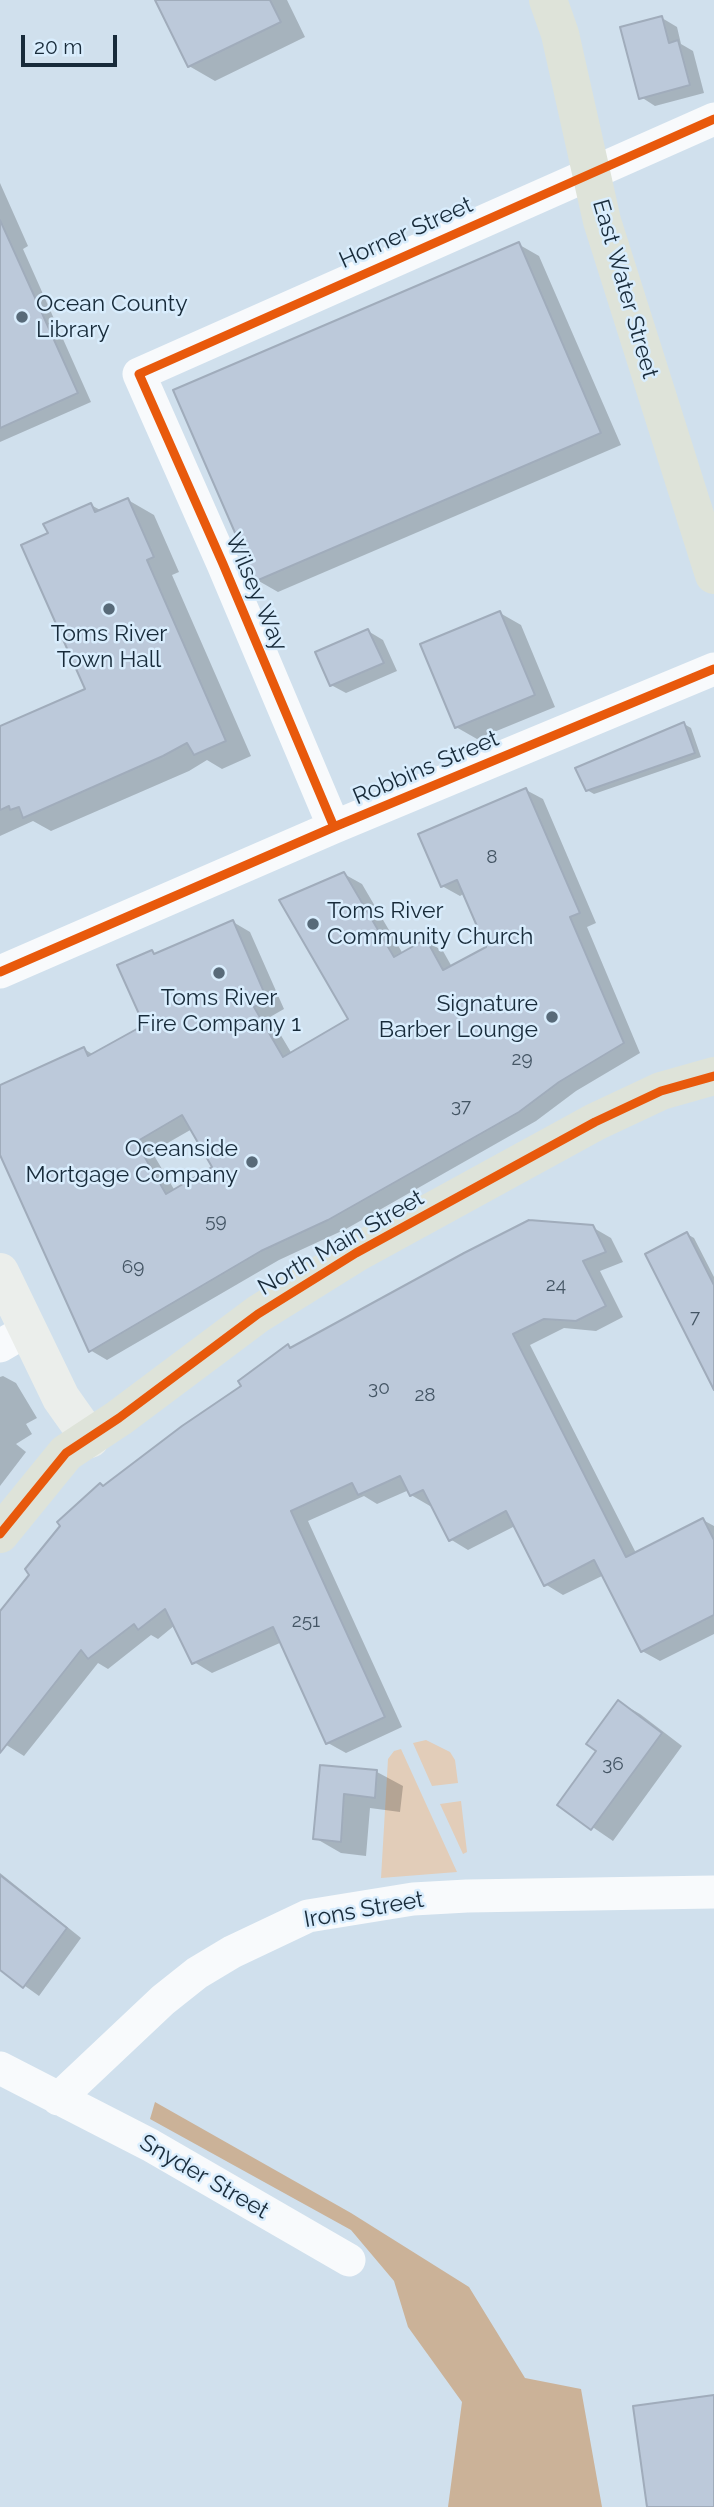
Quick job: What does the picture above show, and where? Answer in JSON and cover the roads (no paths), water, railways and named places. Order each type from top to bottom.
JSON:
[{"type":"main road","name":"East Water Street","points":[[548,0],[560,34],[602,221],[714,575]]},
{"type":"main road","name":"North Main Street","points":[[0,1535],[66,1453],[90,1439],[258,1314],[356,1253],[595,1122],[662,1091],[714,1076]]},
{"type":"main road","points":[[662,1091],[714,1101]]},
{"type":"main road","points":[[0,1272],[14,1338],[90,1439]]},
{"type":"street","name":"Horner Street","points":[[139,374],[714,119]]},
{"type":"street","name":"Wilsey Way","points":[[139,374],[229,576],[334,827]]},
{"type":"street","name":"Robbins Street","points":[[0,972],[334,827],[714,668]]},
{"type":"street","name":"Irons Street","points":[[58,2099],[163,2000],[197,1973],[232,1952],[308,1916],[414,1899],[714,1892]]},
{"type":"street","points":[[0,2068],[58,2099]]},
{"type":"street","name":"Snyder Street","points":[[58,2099],[150,2145],[349,2260]]},
{"type":"place","name":"Ocean County Library","points":[[22,317]]},
{"type":"place","name":"Toms River Town Hall","points":[[109,609]]},
{"type":"place","name":"Toms River Community Church","points":[[313,924]]},
{"type":"place","name":"Toms River Fire Company 1","points":[[219,973]]},
{"type":"place","name":"Signature Barber Lounge","points":[[552,1017]]},
{"type":"place","name":"Oceanside Mortgage Company","points":[[252,1162]]}]
